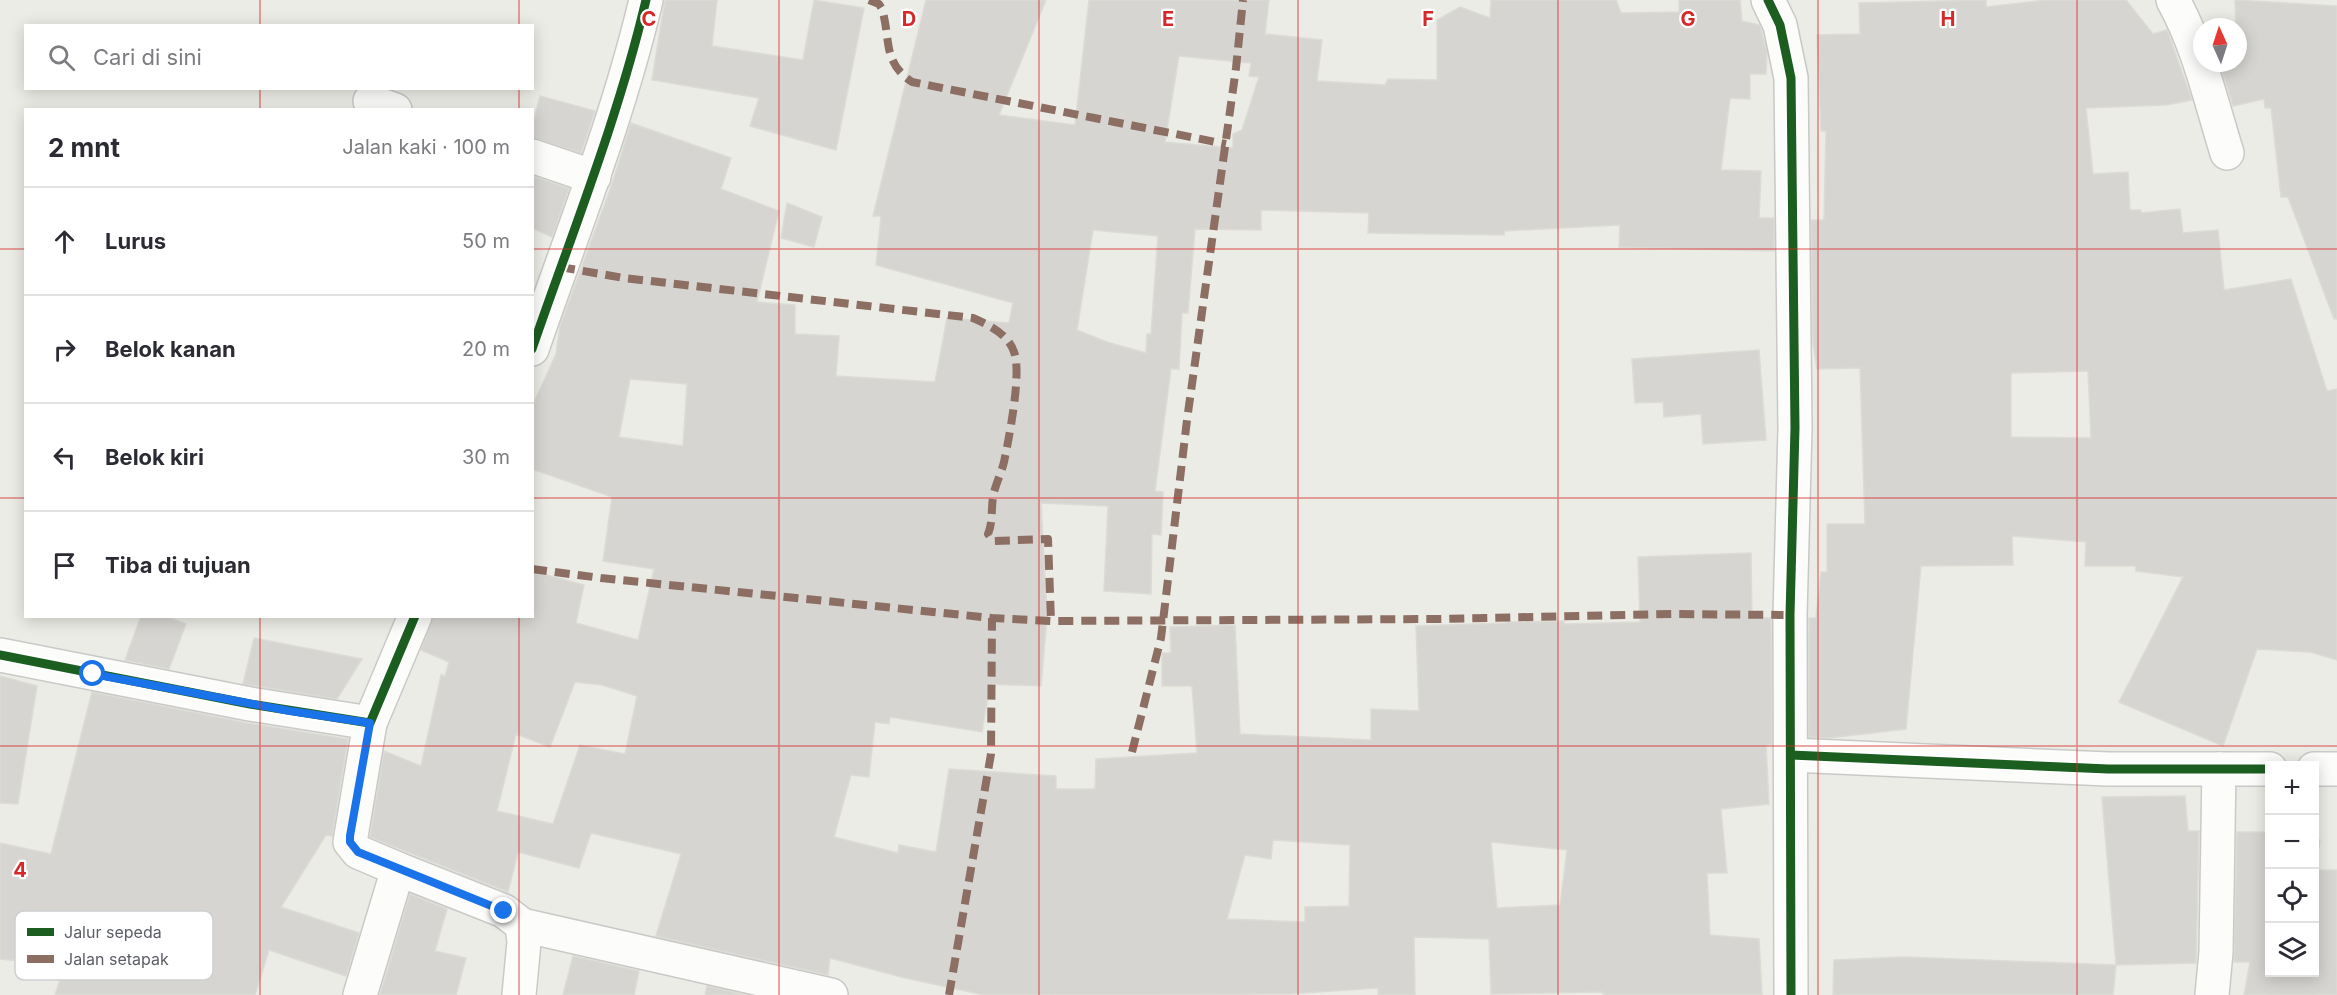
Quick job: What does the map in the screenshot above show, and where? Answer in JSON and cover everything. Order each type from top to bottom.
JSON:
[{"type":"street","points":[[534,343],[575,224],[594,177],[632,58],[646,0]]},
{"type":"street","points":[[1768,0],[1780,25],[1791,78],[1795,428],[1790,615],[1791,995]]},
{"type":"street","points":[[2186,6],[2226,153]]},
{"type":"street","points":[[534,157],[594,177]]},
{"type":"street","points":[[414,618],[370,723],[350,842],[358,852],[504,911],[522,925],[831,995]]},
{"type":"street","points":[[0,655],[250,704],[370,723]]},
{"type":"street","points":[[1791,755],[2108,769],[2265,769]]},
{"type":"street","points":[[2319,769],[2337,769]]},
{"type":"street","points":[[2212,995],[2216,952],[2219,770]]},
{"type":"street","points":[[360,995],[398,870]]},
{"type":"street","points":[[519,995],[524,942],[522,925]]},
{"type":"building","points":[[665,0],[717,0],[712,46],[803,60],[814,0],[864,8],[836,150],[750,126],[759,98],[652,80]]},
{"type":"building","points":[[926,0],[1046,0],[999,115],[1075,125],[1089,0],[1269,0],[1265,34],[1322,40],[1317,81],[1385,85],[1388,79],[1437,80],[1437,20],[1460,7],[1490,18],[1491,0],[1616,0],[1621,13],[1679,12],[1679,0],[1740,0],[1742,21],[1759,25],[1761,29],[1767,52],[1766,74],[1750,74],[1750,99],[1730,98],[1721,170],[1761,171],[1759,218],[1774,218],[1774,251],[1619,247],[1620,225],[1504,231],[1504,235],[1368,233],[1369,213],[1261,210],[1261,230],[1195,229],[1188,313],[1182,313],[1179,369],[1171,369],[1155,491],[1163,492],[1161,535],[1152,534],[1151,594],[1104,591],[1108,506],[1041,503],[1047,616],[1041,686],[988,684],[982,732],[890,717],[889,724],[875,722],[869,777],[851,775],[834,837],[898,853],[899,845],[936,852],[949,769],[1056,776],[1056,789],[1095,789],[1096,759],[1197,753],[1192,686],[1162,686],[1162,653],[1171,653],[1170,627],[1235,625],[1240,734],[1371,740],[1371,709],[1419,711],[1416,626],[1506,622],[1564,621],[1564,624],[1640,622],[1638,557],[1751,553],[1752,618],[1771,618],[1772,744],[1766,745],[1769,804],[1721,809],[1727,873],[1707,873],[1710,935],[1759,939],[1762,995],[1603,995],[1603,992],[1491,994],[1489,939],[1414,937],[1415,995],[1378,995],[1378,988],[1288,994],[984,995],[901,977],[830,958],[828,975],[656,936],[681,854],[591,833],[579,868],[518,852],[508,892],[370,837],[384,751],[421,766],[441,675],[445,676],[449,662],[421,650],[432,618],[534,618],[534,572],[584,585],[576,623],[638,640],[654,569],[603,561],[612,497],[534,470],[534,403],[556,354],[560,326],[612,184],[631,123],[731,158],[721,189],[779,211],[757,302],[795,305],[795,334],[839,336],[836,376],[935,382],[947,318],[1009,323],[1013,303],[876,265],[881,216],[873,216]],"holes":[[[1179,56],[1251,63],[1249,76],[1259,77],[1242,130],[1233,134],[1233,148],[1165,142]],[[1093,230],[1158,236],[1151,334],[1147,334],[1146,353],[1107,342],[1077,330]],[[630,379],[687,384],[683,446],[619,437]],[[575,682],[602,685],[637,696],[625,754],[580,745],[553,824],[497,811],[516,734],[550,747]],[[1273,840],[1350,845],[1349,906],[1305,907],[1305,922],[1227,919],[1245,855],[1271,859]],[[1491,842],[1567,850],[1560,905],[1497,908]]]},
{"type":"building","points":[[1986,0],[1986,7],[2046,0],[2126,0],[2153,34],[2167,30],[2192,100],[2167,105],[2086,108],[2093,174],[2128,172],[2130,210],[2141,210],[2141,213],[2180,209],[2183,233],[2218,230],[2224,290],[2291,279],[2327,391],[2337,389],[2337,660],[2310,652],[2257,649],[2223,746],[2119,702],[2183,577],[2136,571],[2136,566],[2085,566],[2086,542],[2012,536],[2013,565],[1921,566],[1906,729],[1829,738],[1809,737],[1809,618],[1816,618],[1821,572],[1827,572],[1827,524],[1865,524],[1860,368],[1817,369],[1813,343],[1811,220],[1824,220],[1826,131],[1821,131],[1817,35],[1860,34],[1859,3]],"holes":[[[2088,371],[2091,438],[2011,437],[2011,373]]]},
{"type":"building","points":[[2235,0],[2337,6],[2337,319],[2334,319],[2288,197],[2281,197],[2271,108],[2265,108],[2264,99],[2233,106],[2223,72],[2247,72],[2247,18],[2236,18]]},
{"type":"building","points":[[540,96],[595,111],[581,153],[534,139],[534,119]]},
{"type":"building","points":[[534,177],[569,188],[552,237],[534,229]]},
{"type":"building","points":[[787,203],[822,217],[814,247],[781,238]]},
{"type":"building","points":[[1759,350],[1766,440],[1703,444],[1701,414],[1664,417],[1663,402],[1635,403],[1632,359]]},
{"type":"building","points":[[140,618],[170,618],[186,624],[169,669],[125,660]]},
{"type":"building","points":[[254,638],[362,659],[337,699],[243,684]]},
{"type":"building","points":[[0,676],[37,686],[18,804],[0,803]]},
{"type":"building","points":[[92,692],[247,723],[348,739],[332,836],[326,835],[281,907],[359,933],[346,976],[269,950],[255,995],[55,995],[60,980],[213,980],[213,911],[15,911],[15,961],[0,959],[0,843],[51,854]]},
{"type":"building","points":[[2185,796],[2188,831],[2199,831],[2196,963],[2116,965],[2102,797]]},
{"type":"building","points":[[2237,832],[2265,832],[2265,977],[2319,977],[2319,870],[2337,870],[2337,995],[2244,995],[2250,962],[2234,962]]},
{"type":"building","points":[[410,894],[447,909],[435,951],[466,958],[456,995],[380,995]]},
{"type":"building","points":[[573,956],[639,971],[634,995],[563,995]]},
{"type":"building","points":[[1904,957],[2116,965],[2113,995],[1833,995],[1834,960]]},
{"type":"building","points":[[707,986],[746,995],[705,995]]},
{"type":"marked path","points":[[869,0],[879,4],[882,9],[892,58],[902,74],[912,82],[1226,144]]},
{"type":"marked path","points":[[1132,752],[1161,638],[1187,420],[1236,68],[1243,0]]},
{"type":"marked path","points":[[560,267],[624,278],[973,318],[997,331],[1007,340],[1014,352],[1017,375],[1009,438],[992,502],[991,525],[988,534],[993,541],[1048,539],[1051,621]]},
{"type":"marked path","points":[[534,569],[992,618],[1051,621],[1437,619],[1672,614],[1790,615]]},
{"type":"marked path","points":[[949,995],[991,754],[992,618]]},
{"type":"cycle path","points":[[534,343],[594,176],[622,88],[646,0]]},
{"type":"cycle path","points":[[1768,0],[1780,25],[1791,78],[1795,428],[1790,615],[1791,995]]},
{"type":"cycle path","points":[[0,655],[250,704],[370,723],[414,618]]},
{"type":"cycle path","points":[[1791,755],[2108,769],[2265,769]]},
{"type":"route","points":[[93,674],[290,711],[370,723],[350,836],[353,848],[398,870],[504,911]]}]
